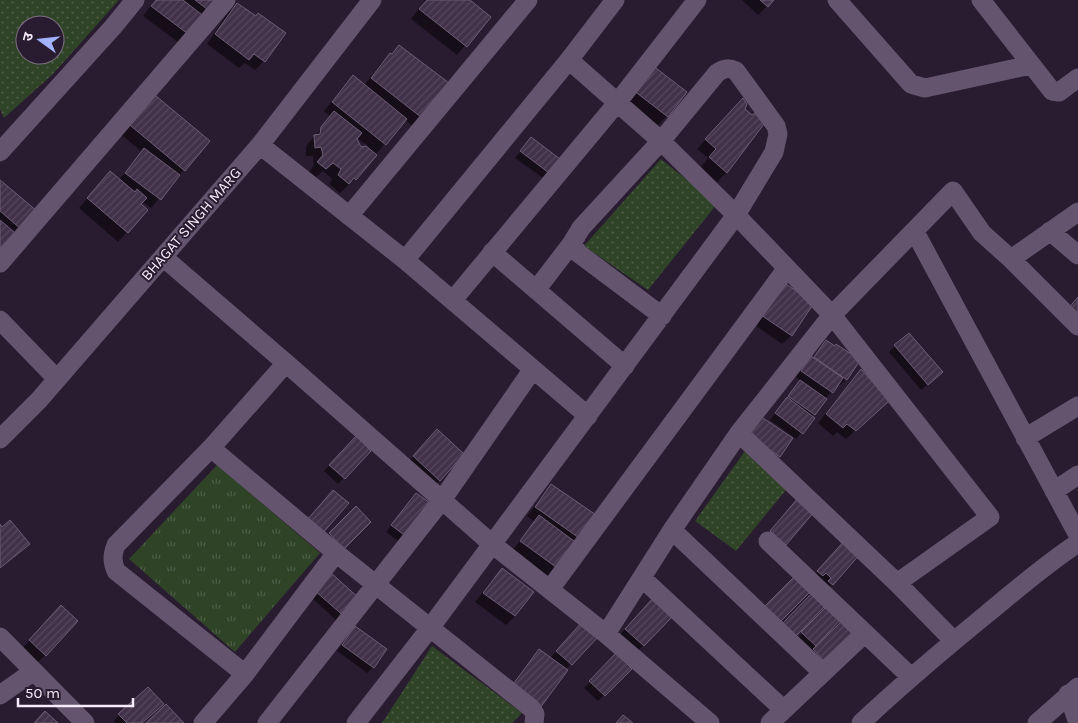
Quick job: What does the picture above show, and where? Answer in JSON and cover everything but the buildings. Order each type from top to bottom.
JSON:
[{"type":"street","points":[[2,144],[113,27],[135,0]]},
{"type":"street","points":[[0,263],[226,0]]},
{"type":"street","points":[[349,216],[528,0]]},
{"type":"street","points":[[405,260],[569,60],[615,0]]},
{"type":"street","points":[[453,300],[617,103],[697,0]]},
{"type":"street","points":[[981,0],[1052,91],[1059,92],[1078,78]]},
{"type":"street","name":"BHAGAT SINGH MARG","points":[[0,439],[39,400],[260,145],[368,1]]},
{"type":"street","points":[[844,3],[911,84],[925,88],[1031,65]]},
{"type":"street","points":[[569,60],[661,141],[736,215],[832,315],[990,518],[897,583]]},
{"type":"street","points":[[356,723],[430,628],[736,215],[774,152],[778,134],[776,126],[736,70],[730,68],[723,69],[717,73],[661,141],[581,228],[572,243],[536,290]]},
{"type":"street","points":[[260,145],[405,260],[588,416]]},
{"type":"street","points":[[606,634],[672,530],[739,433],[832,315],[953,191],[982,233],[1011,259],[1078,326]]},
{"type":"street","points":[[1011,259],[1078,212]]},
{"type":"street","points":[[1050,231],[1078,255]]},
{"type":"street","points":[[915,232],[1078,536]]},
{"type":"street","points":[[572,243],[578,253],[662,316]]},
{"type":"street","points":[[492,252],[625,366]]},
{"type":"street","points":[[163,257],[492,544],[606,634],[701,720]]},
{"type":"street","points":[[550,589],[787,268]]},
{"type":"street","points":[[0,320],[57,379]]},
{"type":"street","points":[[245,674],[116,571],[112,562],[113,552],[116,545],[211,448],[286,363]]},
{"type":"street","points":[[267,723],[442,500],[533,369]]},
{"type":"street","points":[[1025,438],[1078,406]]},
{"type":"street","points":[[739,433],[897,583],[954,641]]},
{"type":"street","points":[[211,448],[336,553],[531,708],[535,714],[534,723]]},
{"type":"street","points":[[1054,491],[1078,475]]},
{"type":"street","points":[[672,530],[823,674]]},
{"type":"street","points":[[768,541],[911,677]]},
{"type":"street","points":[[870,720],[911,677],[1054,559],[1078,543]]},
{"type":"street","points":[[203,723],[245,674],[336,553]]},
{"type":"street","points":[[642,578],[784,710]]},
{"type":"street","points":[[770,723],[865,633]]},
{"type":"street","points":[[0,637],[85,723]]},
{"type":"street","points":[[0,695],[34,671]]},
{"type":"street","points":[[1036,723],[1073,691]]},
{"type":"street","points":[[1073,691],[1078,723]]},
{"type":"green space","points":[[0,0],[119,0],[65,61],[65,15],[15,15],[15,65],[61,65],[4,118],[0,109]]},
{"type":"green space","points":[[661,159],[717,204],[648,290],[584,246]]},
{"type":"green space","points":[[745,451],[786,490],[736,551],[695,521]]},
{"type":"green space","points":[[217,465],[320,553],[235,652],[129,559]]},
{"type":"green space","points":[[432,646],[522,713],[512,723],[382,723]]}]
